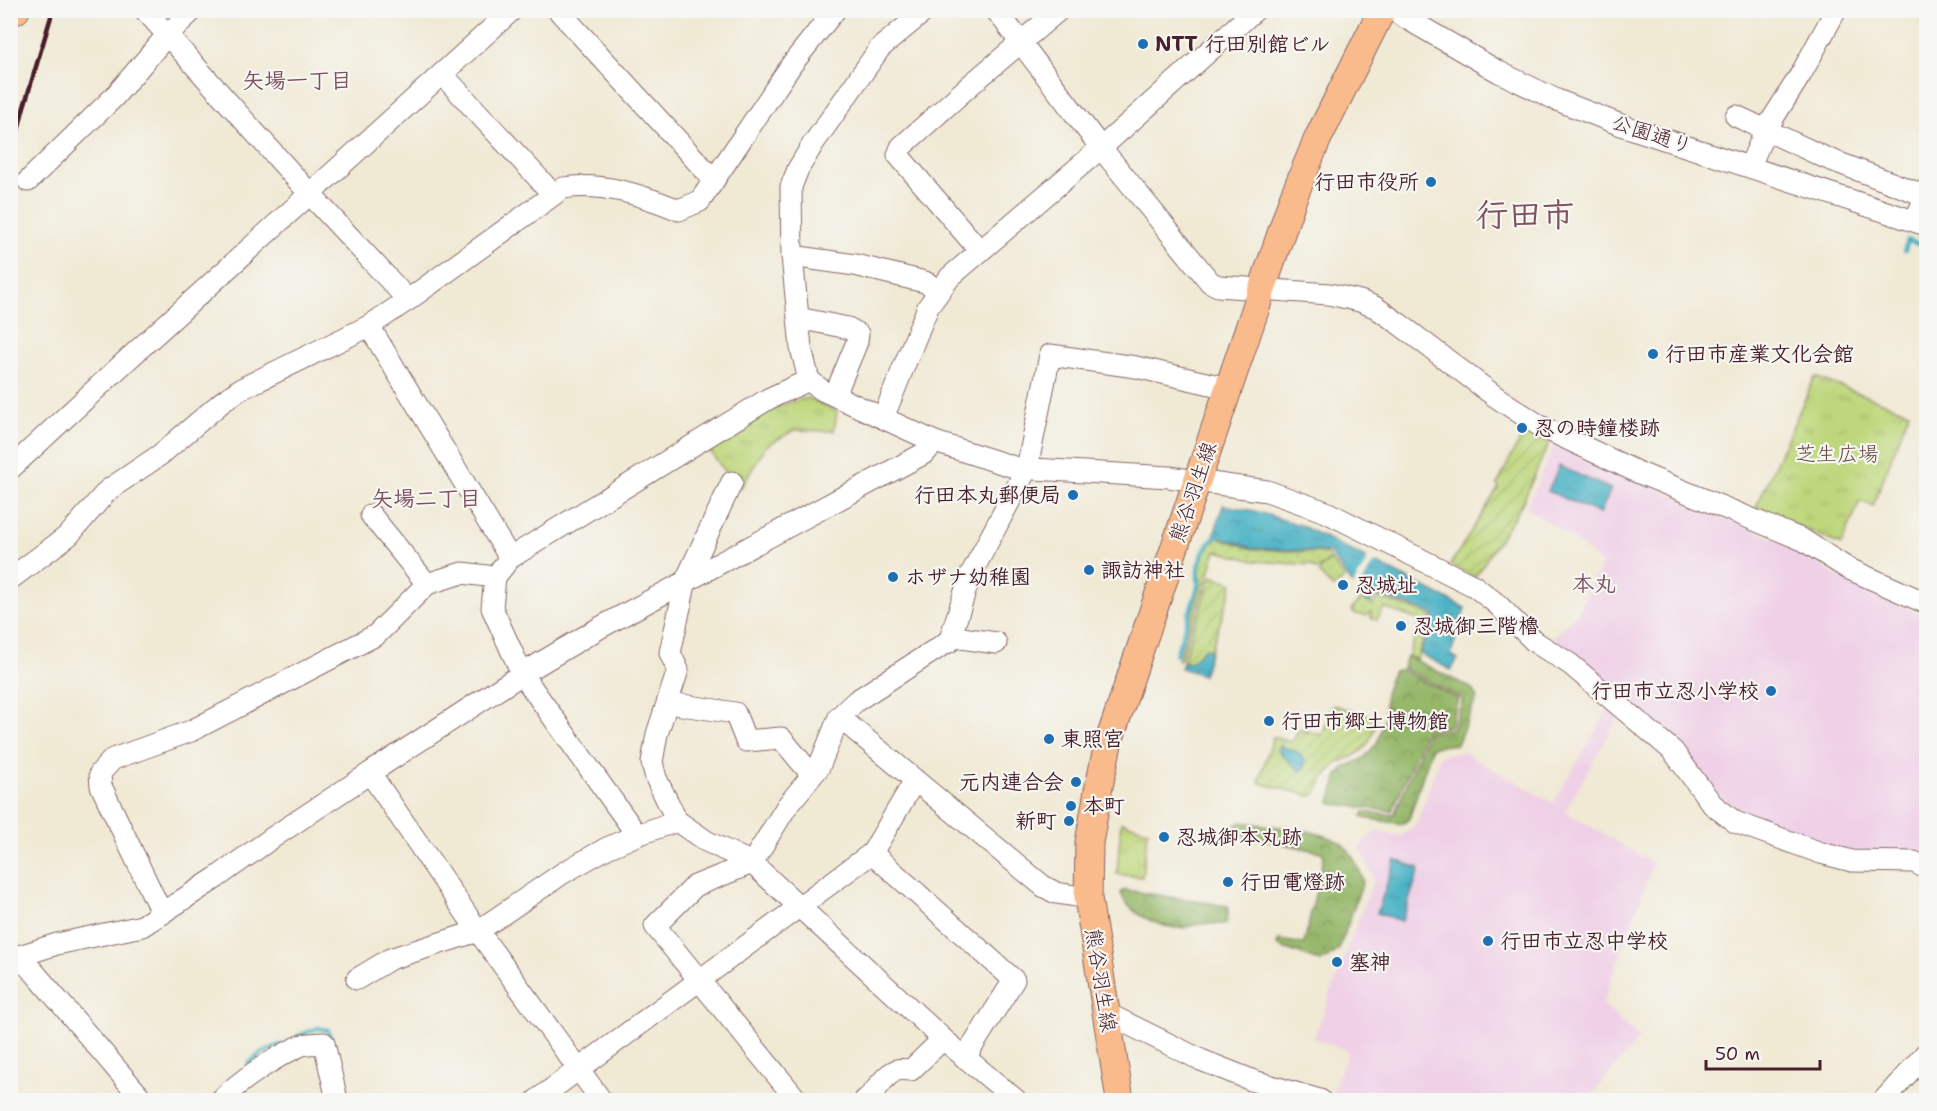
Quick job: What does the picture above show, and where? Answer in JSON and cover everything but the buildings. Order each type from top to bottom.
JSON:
[{"type":"main road","points":[[10,13],[16,10]]},
{"type":"main road","name":"熊谷羽生線","points":[[1120,1101],[1088,898],[1089,843],[1108,744],[1293,198],[1314,148],[1382,10]]},
{"type":"street","points":[[145,10],[408,300]]},
{"type":"street","points":[[28,181],[114,97],[168,34],[193,10]]},
{"type":"street","points":[[10,469],[512,10]]},
{"type":"street","points":[[558,10],[714,180]]},
{"type":"street","points":[[10,579],[69,535],[108,490],[160,455],[222,402],[239,390],[369,326],[563,188],[583,185],[647,197],[679,210],[700,201],[792,64],[835,10]]},
{"type":"street","points":[[926,10],[880,48],[813,144],[798,169],[791,188],[792,256],[798,318],[805,368],[809,380],[820,389],[935,442],[1017,468],[1169,477],[1267,491],[1326,512],[1474,586],[1497,604],[1535,642],[1570,664],[1673,752],[1712,804],[1735,822],[1821,853],[1852,861],[1914,862],[1926,868]]},
{"type":"street","points":[[996,10],[1101,148],[1210,282],[1218,286],[1329,294],[1375,307],[1496,398],[1540,426],[1637,471],[1803,540],[1847,568],[1926,603]]},
{"type":"street","points":[[980,251],[898,155],[901,147],[1059,10]]},
{"type":"street","points":[[883,418],[928,307],[950,277],[1101,148],[1255,10]]},
{"type":"street","name":"公園通り","points":[[1392,10],[1499,72],[1557,100],[1621,125],[1921,222]]},
{"type":"street","points":[[1750,166],[1765,131],[1801,75],[1836,10]]},
{"type":"street","points":[[442,74],[553,194]]},
{"type":"street","points":[[1736,116],[1826,158],[1926,196],[1921,222]]},
{"type":"street","points":[[792,256],[855,265],[925,282],[939,290]]},
{"type":"street","points":[[798,318],[848,328],[858,334],[835,395]]},
{"type":"street","points":[[369,326],[510,558]]},
{"type":"street","points":[[949,642],[970,576],[1027,468],[1050,355],[1136,367],[1228,388]]},
{"type":"street","points":[[637,835],[522,674],[492,608],[495,577],[510,558],[768,399],[809,380]]},
{"type":"street","points":[[13,957],[57,944],[142,926],[522,674],[686,580],[925,453],[935,442]]},
{"type":"street","points":[[732,482],[686,580],[670,653],[678,670],[657,734],[652,762],[656,778],[677,822],[706,841],[752,863],[943,1039],[1016,1101]]},
{"type":"street","points":[[371,515],[427,584]]},
{"type":"street","points":[[162,914],[101,786],[100,773],[113,759],[191,731],[376,635],[427,584],[462,573],[495,577]]},
{"type":"street","points":[[797,1101],[655,926],[695,886],[752,863],[787,806],[819,767],[839,717],[856,701],[955,638],[996,643]]},
{"type":"street","points":[[669,703],[735,713],[746,741],[781,738],[812,775]]},
{"type":"street","points":[[839,717],[1043,885],[1056,894],[1088,898]]},
{"type":"street","points":[[370,773],[478,931],[601,1101]]},
{"type":"street","points":[[537,1101],[872,853],[915,780]]},
{"type":"street","points":[[357,979],[390,959],[478,931],[563,873],[607,848],[677,822]]},
{"type":"street","points":[[872,853],[1014,981],[965,1058]]},
{"type":"street","points":[[13,957],[34,972],[144,1101]]},
{"type":"street","points":[[1106,1013],[1201,1060],[1254,1081],[1320,1101]]},
{"type":"street","points":[[865,1101],[890,1074],[897,1070],[911,1070],[943,1039]]},
{"type":"street","points":[[220,1101],[230,1090],[260,1069],[302,1045],[324,1043],[337,1101]]},
{"type":"street","points":[[1884,1101],[1926,1053]]},
{"type":"shaded area","name":"行田市立忍小学校","points":[[1554,445],[1791,546],[1836,576],[1926,617],[1926,859],[1910,850],[1883,853],[1845,849],[1788,835],[1753,819],[1724,802],[1679,745],[1553,638],[1579,611],[1602,564],[1566,534],[1526,508]]},
{"type":"shaded area","name":"行田市立忍中学校","points":[[1610,706],[1620,714],[1565,811],[1653,863],[1603,1004],[1639,1038],[1588,1100],[1329,1100],[1348,1051],[1314,1038],[1374,878],[1361,851],[1362,844],[1373,833],[1379,831],[1400,836],[1417,823],[1442,755],[1463,752],[1553,803]]},
{"type":"green space","name":"芝生広場","points":[[1815,377],[1909,412],[1873,506],[1860,501],[1841,545],[1756,507]]},
{"type":"green space","points":[[809,398],[837,412],[834,431],[794,430],[766,446],[740,489],[732,482],[710,451],[712,444],[770,410]]},
{"type":"green space","points":[[1525,429],[1549,443],[1521,506],[1475,577],[1450,565],[1499,487],[1497,485]]},
{"type":"green space","points":[[1219,538],[1252,549],[1327,553],[1330,559],[1317,570],[1311,565],[1255,561],[1216,551],[1181,659],[1178,660],[1201,585],[1200,572],[1203,558],[1209,546]]},
{"type":"green space","points":[[1329,561],[1332,561],[1345,578],[1333,588],[1319,573]]},
{"type":"green space","points":[[1211,576],[1233,583],[1211,650],[1205,648],[1190,663],[1183,661]]},
{"type":"green space","points":[[1378,597],[1431,615],[1417,660],[1408,657],[1419,620],[1384,608],[1377,620],[1371,618],[1371,612],[1366,616],[1356,614],[1351,610],[1362,599],[1373,606]]},
{"type":"green space","points":[[1407,656],[1471,688],[1477,697],[1457,744],[1432,747],[1409,819],[1402,824],[1362,816],[1364,812],[1394,815],[1428,733],[1452,729],[1463,699],[1403,668]]},
{"type":"green space","points":[[1402,670],[1458,699],[1450,726],[1426,731],[1392,811],[1332,804],[1330,802],[1338,775],[1345,767],[1363,759],[1377,743],[1385,717],[1385,694],[1392,672]]},
{"type":"green space","points":[[1334,705],[1376,718],[1372,736],[1362,751],[1334,766],[1327,773],[1316,794],[1311,796],[1260,783],[1273,737],[1291,742],[1299,729],[1322,735]]},
{"type":"green space","points":[[1121,822],[1148,830],[1142,877],[1117,874]]},
{"type":"green space","points":[[1241,822],[1322,835],[1342,844],[1352,856],[1363,881],[1339,949],[1321,962],[1277,944],[1279,940],[1304,944],[1324,855],[1321,852],[1238,834],[1234,829],[1235,825]]},
{"type":"green space","points":[[1125,890],[1228,906],[1226,923],[1199,924],[1179,928],[1162,925],[1144,918],[1129,906],[1121,892]]},
{"type":"water","points":[[1559,466],[1611,489],[1600,514],[1548,491]]},
{"type":"water","points":[[1223,505],[1255,511],[1300,525],[1465,608],[1451,654],[1458,659],[1451,670],[1420,654],[1434,614],[1375,594],[1371,603],[1366,602],[1329,552],[1252,548],[1214,535]]},
{"type":"water","points":[[1205,648],[1211,650],[1203,675],[1181,668],[1183,662],[1190,663]]},
{"type":"water","points":[[1280,746],[1296,751],[1305,760],[1305,768],[1300,771],[1279,752]]},
{"type":"water","points":[[1395,860],[1420,868],[1402,921],[1377,913]]},
{"type":"pier","points":[[1367,554],[1378,561],[1371,566],[1362,584],[1361,596],[1350,586],[1353,585],[1366,563]]},
{"type":"waterway","points":[[1905,250],[1907,240],[1926,247]]},
{"type":"waterway","points":[[1176,655],[1199,584],[1198,571],[1201,557],[1217,536]]},
{"type":"waterway","points":[[298,1036],[318,1028],[328,1030],[330,1038]]},
{"type":"waterway","points":[[249,1064],[261,1053],[280,1045]]},
{"type":"waterway","points":[[343,1080],[350,1100]]},
{"type":"railway","points":[[10,165],[23,110],[53,10]]},
{"type":"place","name":"NTT 行田別館ビル","points":[[1143,44]]},
{"type":"place","name":"行田市役所","points":[[1431,182]]},
{"type":"place","name":"行田市産業文化会館","points":[[1653,354]]},
{"type":"place","name":"忍の時鐘楼跡","points":[[1522,428]]},
{"type":"place","name":"行田本丸郵便局","points":[[1073,495]]},
{"type":"place","name":"諏訪神社","points":[[1089,570]]},
{"type":"place","name":"ホザナ幼稚園","points":[[893,577]]},
{"type":"place","name":"忍城址","points":[[1343,585]]},
{"type":"place","name":"忍城御三階櫓","points":[[1401,626]]},
{"type":"place","name":"行田市立忍小学校","points":[[1771,691]]},
{"type":"place","name":"行田市郷土博物館","points":[[1269,721]]},
{"type":"place","name":"東照宮","points":[[1049,739]]},
{"type":"place","name":"元内連合会","points":[[1076,782]]},
{"type":"place","name":"本町","points":[[1071,806]]},
{"type":"place","name":"新町","points":[[1069,821]]},
{"type":"place","name":"忍城御本丸跡","points":[[1164,837]]},
{"type":"place","name":"行田電燈跡","points":[[1228,882]]},
{"type":"place","name":"行田市立忍中学校","points":[[1488,941]]},
{"type":"place","name":"塞神","points":[[1337,962]]},
{"type":"district","name":"矢場一丁目","points":[[297,80]]},
{"type":"district","name":"行田市","points":[[1525,214]]},
{"type":"district","name":"矢場二丁目","points":[[426,498]]},
{"type":"district","name":"本丸","points":[[1594,583]]}]
